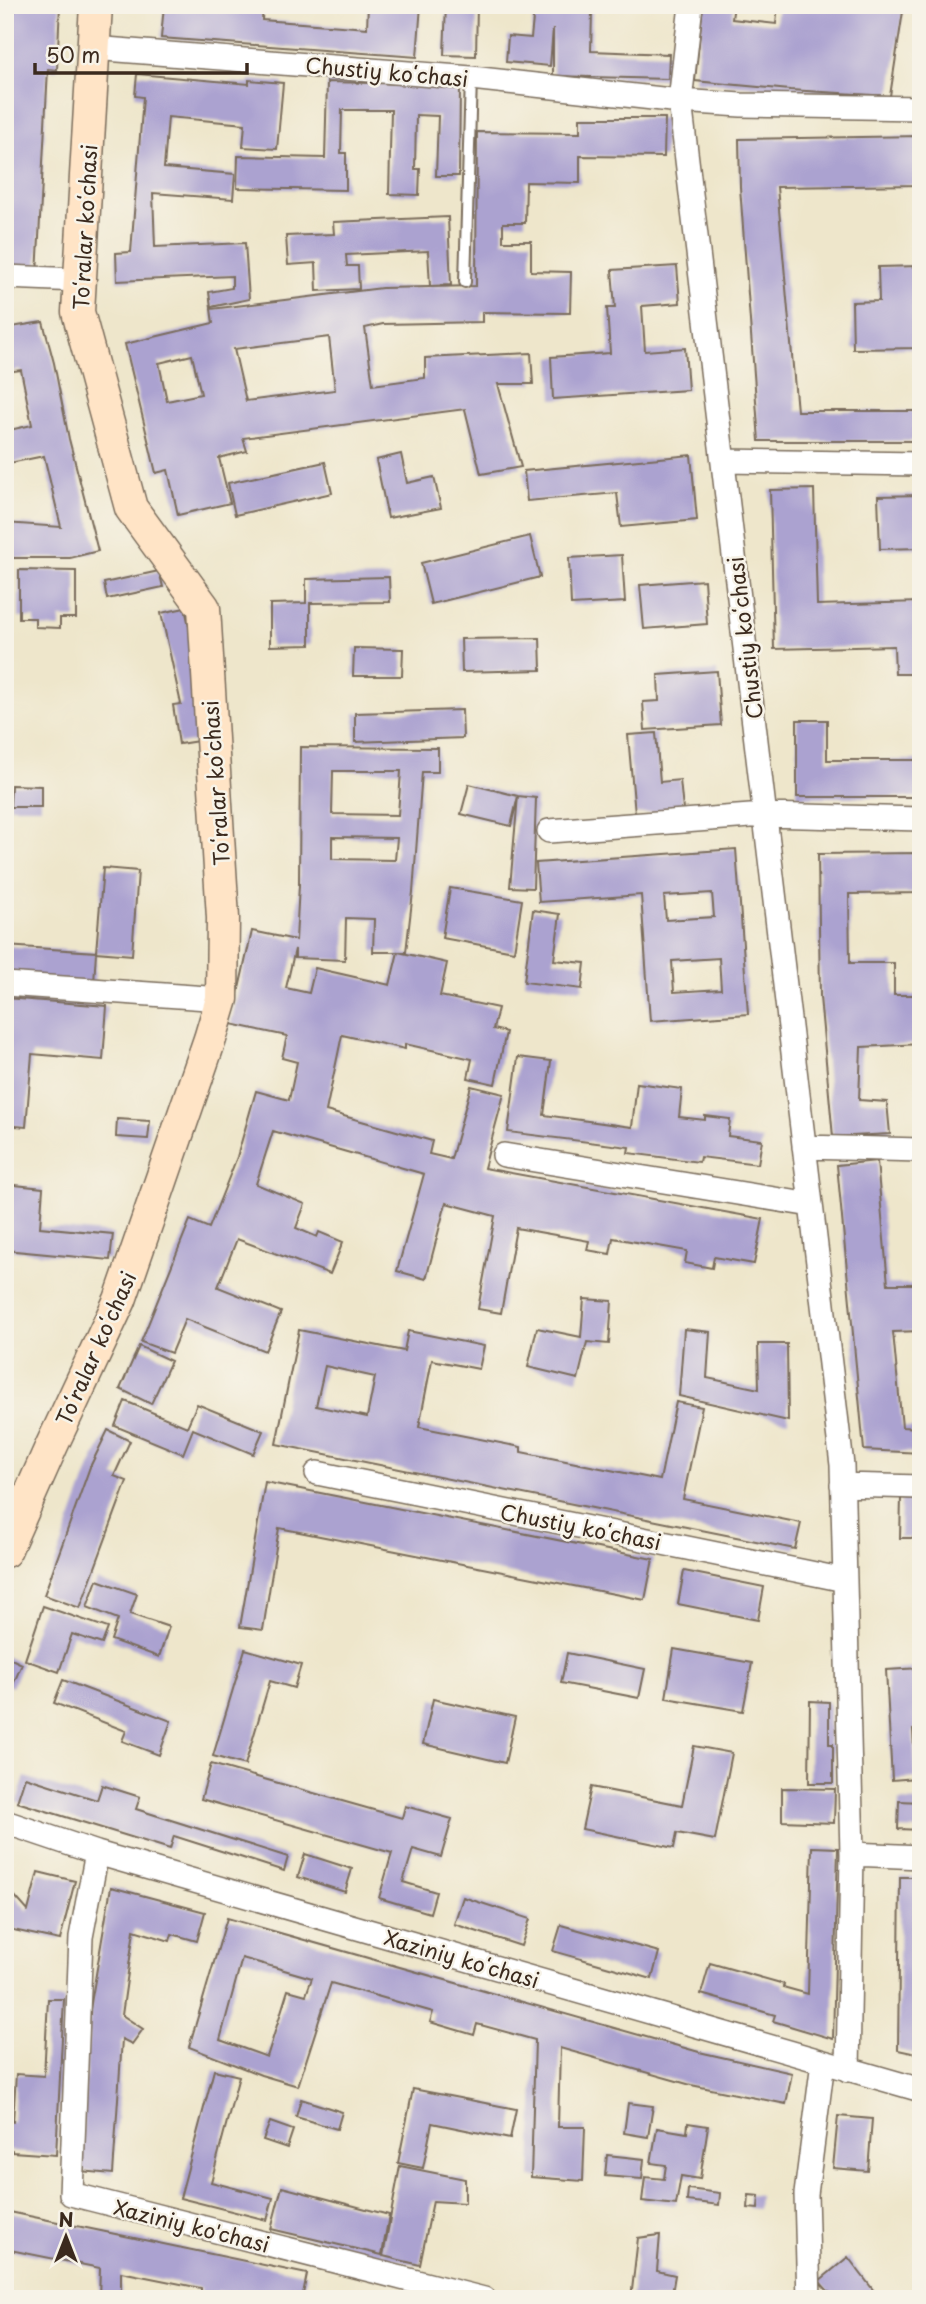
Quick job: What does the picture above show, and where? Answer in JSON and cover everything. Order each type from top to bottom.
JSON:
[{"type":"street","name":"Toʻralar koʻchasi","points":[[5,1551],[120,1300],[222,999],[223,918],[204,608],[131,509],[78,312],[96,5]]},
{"type":"street","name":"Chustiy koʻchasi","points":[[691,5],[680,101],[842,1465],[852,1854],[848,2070]]},
{"type":"street","name":"Chustiy koʻchasi","points":[[93,48],[471,78],[680,101],[741,105],[921,108]]},
{"type":"street","points":[[5,277],[79,280]]},
{"type":"street","points":[[723,461],[921,464]]},
{"type":"street","points":[[549,831],[764,816],[921,819]]},
{"type":"street","points":[[5,984],[222,999]]},
{"type":"street","points":[[804,1147],[921,1150]]},
{"type":"street","points":[[504,1155],[811,1205]]},
{"type":"street","name":"Chustiy koʻchasi","points":[[317,1473],[845,1580]]},
{"type":"street","points":[[842,1485],[921,1487]]},
{"type":"street","name":"Xaziniy koʻchasi","points":[[5,1822],[97,1853],[921,2090]]},
{"type":"street","name":"Xaziniy ko'chasi","points":[[97,1853],[81,1937],[71,2194],[484,2299]]},
{"type":"street","points":[[852,1854],[921,1857]]},
{"type":"street","points":[[809,2299],[806,2193],[822,2062]]},
{"type":"lane","points":[[465,282],[471,78]]},
{"type":"building","points":[[16,5],[60,5],[57,70],[48,69],[37,275],[9,273],[12,211],[5,211],[5,148],[8,148],[12,67],[5,67],[5,11],[15,11]]},
{"type":"building","points":[[164,5],[263,5],[262,20],[367,28],[368,5],[421,5],[417,57],[161,38]]},
{"type":"building","points":[[446,5],[477,5],[476,56],[444,55]]},
{"type":"building","points":[[538,5],[583,5],[583,12],[592,11],[591,51],[669,54],[668,79],[553,76],[553,28],[550,66],[506,62],[508,36],[531,38],[534,9],[538,10]]},
{"type":"building","points":[[703,5],[734,5],[732,19],[776,24],[778,5],[904,5],[890,96],[695,81]]},
{"type":"building","points":[[137,74],[249,84],[249,80],[283,83],[277,149],[243,147],[245,124],[168,117],[164,168],[235,174],[233,199],[153,193],[155,247],[245,243],[249,299],[211,307],[209,292],[232,288],[232,276],[117,281],[116,253],[131,252],[143,97],[135,96]]},
{"type":"building","points":[[327,82],[460,85],[459,176],[436,176],[438,116],[416,115],[415,169],[420,169],[419,195],[389,194],[391,110],[342,110],[341,153],[346,153],[346,190],[237,188],[238,156],[325,158]]},
{"type":"building","points":[[580,118],[665,118],[664,157],[580,156],[580,183],[526,182],[525,223],[503,223],[503,241],[531,241],[531,271],[571,272],[570,313],[482,312],[482,322],[383,324],[365,328],[373,385],[425,378],[425,358],[531,353],[533,384],[498,384],[521,467],[481,474],[465,409],[243,438],[247,451],[219,458],[230,503],[178,515],[168,470],[156,473],[125,344],[213,323],[211,309],[382,288],[476,286],[477,132],[580,133]],"holes":[[[329,337],[335,390],[246,401],[234,349]],[[192,355],[201,394],[167,401],[159,363]]]},
{"type":"building","points":[[921,136],[921,185],[777,187],[797,411],[921,411],[921,441],[759,441],[740,187],[739,139]]},
{"type":"building","points":[[448,217],[451,285],[430,286],[428,251],[346,255],[347,266],[358,266],[359,289],[317,291],[316,263],[288,265],[286,236],[334,234],[333,222]]},
{"type":"building","points":[[677,266],[680,303],[642,306],[645,351],[685,348],[688,390],[553,399],[551,357],[610,353],[607,308],[615,308],[612,270]]},
{"type":"building","points":[[921,266],[921,348],[853,349],[852,302],[879,301],[878,267]]},
{"type":"building","points":[[43,322],[98,551],[70,558],[5,558],[5,523],[61,527],[44,456],[5,464],[5,431],[32,425],[21,370],[5,372],[5,328]]},
{"type":"building","points":[[401,454],[407,483],[434,477],[441,508],[388,518],[376,460]]},
{"type":"building","points":[[691,455],[697,520],[621,527],[617,493],[527,501],[524,471]]},
{"type":"building","points":[[325,462],[332,493],[235,515],[228,483]]},
{"type":"building","points":[[814,489],[817,605],[921,602],[921,645],[917,645],[918,674],[895,674],[894,646],[774,649],[770,490]]},
{"type":"building","points":[[921,495],[921,548],[880,549],[878,496]]},
{"type":"building","points":[[530,536],[540,577],[431,604],[421,563]]},
{"type":"building","points":[[622,555],[625,602],[571,605],[569,558]]},
{"type":"building","points":[[19,570],[76,571],[76,618],[60,618],[60,628],[35,627],[35,618],[19,618]]},
{"type":"building","points":[[159,571],[163,587],[107,599],[104,583]]},
{"type":"building","points":[[389,577],[390,602],[310,603],[310,645],[270,646],[270,604],[306,603],[306,579]]},
{"type":"building","points":[[704,580],[707,624],[644,629],[640,585]]},
{"type":"building","points":[[185,608],[211,739],[179,744],[173,705],[181,704],[161,613]]},
{"type":"building","points":[[540,638],[541,670],[462,672],[461,639]]},
{"type":"building","points":[[354,648],[403,649],[402,676],[353,676]]},
{"type":"building","points":[[717,671],[721,725],[645,730],[643,702],[659,701],[658,675]]},
{"type":"building","points":[[462,710],[463,738],[355,742],[355,713]]},
{"type":"building","points":[[797,720],[827,720],[827,760],[921,760],[921,797],[797,797]]},
{"type":"building","points":[[656,733],[660,782],[680,780],[683,810],[635,814],[628,735]]},
{"type":"building","points":[[300,747],[438,748],[438,772],[422,772],[406,952],[398,952],[447,963],[440,996],[498,1008],[493,1029],[506,1032],[495,1084],[468,1078],[472,1059],[405,1044],[405,1049],[342,1035],[326,1111],[432,1141],[429,1154],[451,1159],[471,1086],[504,1094],[484,1168],[763,1219],[754,1264],[714,1257],[712,1268],[685,1263],[687,1251],[613,1238],[610,1254],[587,1250],[589,1241],[516,1228],[501,1313],[478,1309],[495,1216],[446,1203],[426,1279],[397,1271],[424,1174],[273,1131],[256,1184],[305,1204],[296,1228],[317,1237],[319,1232],[343,1242],[330,1274],[237,1239],[218,1287],[281,1312],[265,1351],[185,1319],[171,1353],[141,1342],[190,1220],[209,1228],[237,1157],[256,1091],[289,1100],[297,1062],[282,1058],[287,1036],[231,1024],[252,931],[296,940]],"holes":[[[333,771],[401,771],[398,815],[332,814]],[[332,837],[397,838],[395,860],[332,859]],[[346,918],[374,919],[373,952],[398,952],[390,985],[315,968],[309,993],[286,988],[295,949],[295,958],[345,960]]]},
{"type":"building","points":[[469,784],[518,796],[511,826],[461,814]]},
{"type":"building","points":[[11,785],[41,786],[41,807],[10,807]]},
{"type":"building","points":[[518,796],[536,798],[533,888],[510,887]]},
{"type":"building","points":[[736,849],[748,1014],[650,1021],[641,895],[539,902],[536,863]],"holes":[[[712,893],[714,917],[666,920],[664,896]],[[719,958],[721,989],[674,992],[672,961]]]},
{"type":"building","points":[[921,853],[921,893],[849,894],[850,963],[894,963],[894,995],[921,995],[921,1044],[861,1047],[859,1100],[887,1102],[890,1134],[833,1137],[820,997],[818,854]]},
{"type":"building","points":[[103,868],[138,871],[132,955],[96,952]]},
{"type":"building","points":[[450,888],[522,900],[514,951],[442,938]]},
{"type":"building","points":[[533,910],[560,914],[554,960],[585,963],[582,989],[524,982]]},
{"type":"building","points":[[5,946],[96,952],[94,983],[5,976]]},
{"type":"building","points":[[5,998],[107,1006],[103,1060],[32,1054],[26,1127],[5,1125]]},
{"type":"building","points":[[518,1057],[551,1061],[544,1115],[632,1127],[637,1083],[682,1089],[679,1117],[730,1119],[728,1136],[762,1140],[758,1164],[700,1157],[699,1162],[628,1153],[629,1147],[508,1132]]},
{"type":"building","points":[[117,1119],[150,1121],[148,1139],[116,1137]]},
{"type":"building","points":[[877,1161],[888,1284],[921,1284],[921,1331],[893,1332],[902,1427],[921,1428],[921,1453],[864,1450],[837,1165]]},
{"type":"building","points":[[5,1184],[43,1188],[40,1227],[113,1234],[110,1260],[5,1250]]},
{"type":"building","points":[[584,1299],[612,1301],[609,1344],[587,1342],[578,1379],[528,1367],[537,1328],[581,1337]]},
{"type":"building","points":[[684,1329],[710,1332],[707,1378],[759,1389],[758,1344],[787,1344],[788,1421],[679,1396]]},
{"type":"building","points":[[299,1330],[404,1351],[408,1331],[484,1346],[479,1369],[432,1360],[419,1427],[521,1447],[521,1452],[660,1480],[676,1402],[702,1407],[683,1499],[801,1523],[795,1549],[276,1444]],"holes":[[[325,1366],[375,1377],[367,1417],[316,1406]]]},
{"type":"building","points":[[139,1346],[171,1361],[151,1404],[120,1389]]},
{"type":"building","points":[[125,1401],[187,1427],[197,1404],[263,1431],[253,1454],[193,1429],[183,1454],[115,1426]]},
{"type":"building","points":[[108,1430],[130,1441],[114,1476],[127,1481],[80,1608],[44,1595],[90,1467]]},
{"type":"building","points":[[265,1482],[653,1559],[645,1600],[279,1528],[263,1630],[240,1627]]},
{"type":"building","points":[[901,1498],[921,1499],[921,1538],[900,1538]]},
{"type":"building","points":[[684,1571],[764,1587],[758,1620],[678,1604]]},
{"type":"building","points":[[97,1580],[137,1594],[130,1614],[169,1627],[159,1657],[111,1640],[118,1619],[87,1607]]},
{"type":"building","points":[[43,1606],[108,1628],[102,1644],[72,1634],[59,1672],[25,1660]]},
{"type":"building","points":[[245,1649],[301,1665],[294,1688],[270,1681],[245,1765],[213,1756]]},
{"type":"building","points":[[674,1649],[752,1663],[743,1711],[666,1698]]},
{"type":"building","points":[[567,1653],[645,1669],[639,1698],[561,1683]]},
{"type":"building","points":[[5,1656],[22,1664],[12,1687],[5,1684]]},
{"type":"building","points":[[921,1668],[921,1729],[913,1730],[916,1778],[892,1780],[886,1670]]},
{"type":"building","points":[[63,1680],[171,1721],[159,1755],[122,1741],[126,1731],[54,1703]]},
{"type":"building","points":[[433,1699],[515,1717],[505,1763],[423,1744]]},
{"type":"building","points":[[810,1701],[829,1702],[833,1783],[809,1783]]},
{"type":"building","points":[[694,1746],[732,1753],[715,1840],[677,1833],[674,1848],[582,1829],[591,1787],[682,1805]]},
{"type":"building","points":[[211,1764],[402,1818],[405,1806],[452,1819],[441,1857],[413,1849],[403,1882],[436,1892],[430,1913],[379,1898],[392,1853],[201,1799]]},
{"type":"building","points":[[25,1777],[97,1800],[102,1785],[140,1797],[136,1809],[288,1857],[284,1871],[174,1836],[170,1849],[17,1802]]},
{"type":"building","points":[[782,1788],[835,1789],[834,1823],[782,1821]]},
{"type":"building","points":[[899,1801],[921,1802],[921,1830],[898,1829]]},
{"type":"building","points":[[812,1847],[838,1848],[833,2039],[773,2021],[775,2015],[701,1994],[710,1963],[784,1984],[783,1987],[808,1994]]},
{"type":"building","points":[[305,1854],[352,1869],[345,1892],[298,1877]]},
{"type":"building","points":[[38,1872],[75,1881],[60,1940],[9,1929],[5,1932],[5,1885],[28,1911]]},
{"type":"building","points":[[900,1877],[921,1877],[921,2055],[898,2050]]},
{"type":"building","points":[[111,1887],[205,1912],[197,1941],[172,1934],[170,1941],[134,1930],[122,2015],[143,2029],[132,2044],[122,2039],[113,2174],[80,2171],[90,2009]]},
{"type":"building","points":[[463,1897],[530,1919],[521,1946],[454,1924]]},
{"type":"building","points":[[227,1918],[699,2052],[792,2073],[786,2104],[691,2085],[560,2048],[558,2127],[585,2127],[583,2181],[531,2177],[535,2040],[477,2024],[474,2035],[430,2022],[433,2012],[331,1983],[298,2086],[261,2075],[189,2047]],"holes":[[[242,1958],[312,1978],[306,1995],[288,1990],[267,2057],[220,2040]]]},
{"type":"building","points":[[561,1925],[659,1952],[652,1979],[553,1951]]},
{"type":"building","points":[[48,1999],[64,1999],[56,2155],[12,2152],[5,2149],[5,2121],[13,2122],[16,2074],[44,2076]]},
{"type":"building","points":[[214,2070],[239,2076],[211,2182],[273,2198],[267,2220],[180,2198]]},
{"type":"building","points":[[413,2089],[516,2109],[510,2139],[432,2123],[423,2168],[398,2163]]},
{"type":"building","points":[[301,2099],[342,2112],[337,2129],[296,2117]]},
{"type":"building","points":[[628,2103],[653,2106],[648,2137],[624,2133]]},
{"type":"building","points":[[838,2116],[872,2119],[868,2171],[833,2168]]},
{"type":"building","points":[[270,2122],[293,2130],[287,2148],[263,2140]]},
{"type":"building","points":[[688,2123],[708,2126],[700,2179],[681,2176],[676,2205],[642,2201],[645,2177],[664,2179],[666,2165],[651,2163],[657,2128],[687,2133]]},
{"type":"building","points":[[607,2155],[644,2159],[642,2179],[605,2176]]},
{"type":"building","points":[[400,2166],[465,2179],[465,2203],[433,2201],[420,2265],[383,2256]]},
{"type":"building","points":[[282,2187],[389,2215],[382,2255],[271,2229]]},
{"type":"building","points":[[688,2189],[720,2193],[719,2205],[687,2201]]},
{"type":"building","points":[[749,2195],[759,2196],[758,2209],[748,2208]]},
{"type":"building","points":[[5,2211],[307,2274],[302,2299],[256,2299],[217,2291],[217,2299],[201,2299],[201,2288],[121,2272],[121,2299],[99,2299],[100,2268],[5,2249]]},
{"type":"building","points":[[660,2235],[657,2271],[675,2275],[671,2299],[631,2299],[638,2238]]},
{"type":"building","points":[[848,2257],[877,2295],[874,2299],[835,2299],[819,2281]]}]
